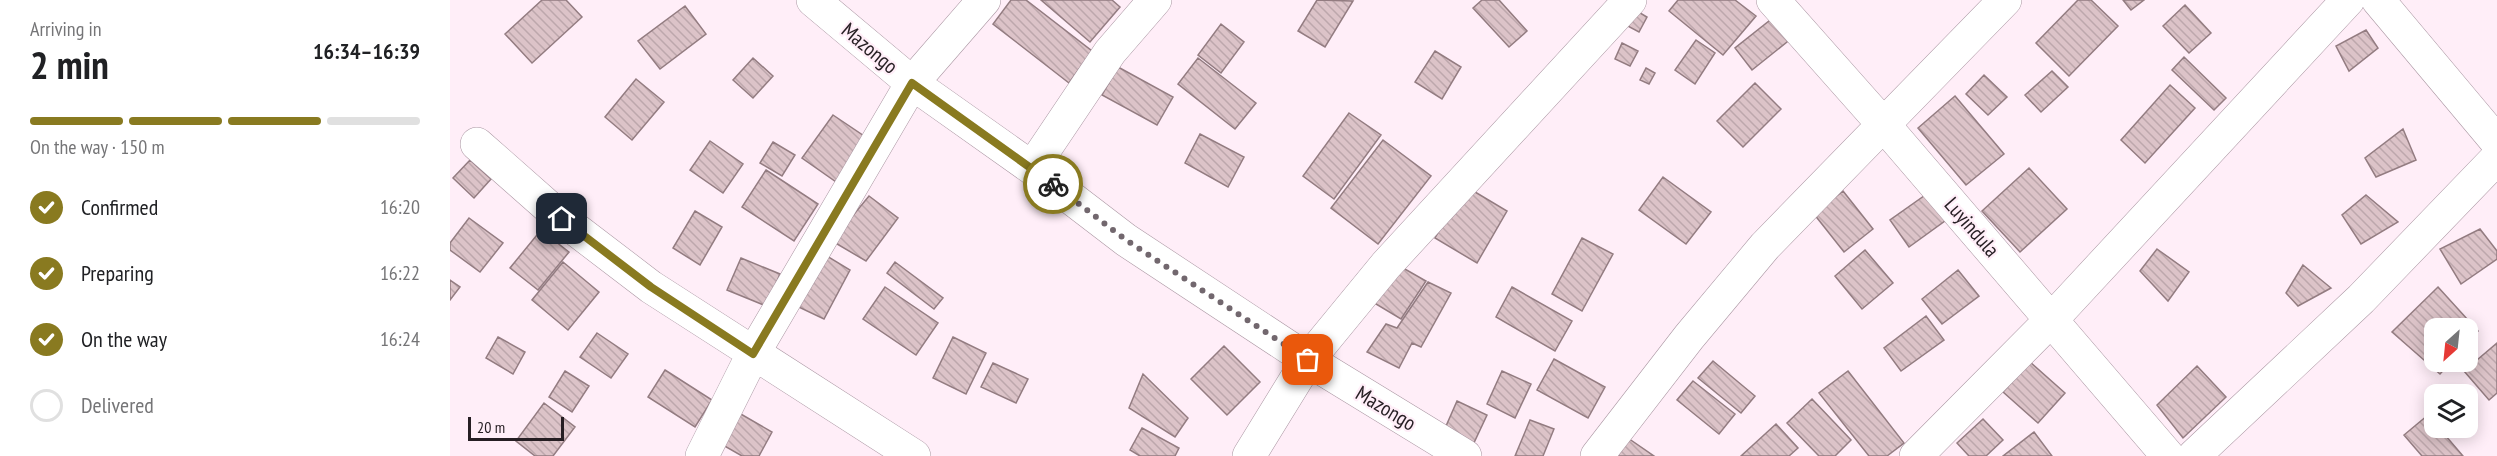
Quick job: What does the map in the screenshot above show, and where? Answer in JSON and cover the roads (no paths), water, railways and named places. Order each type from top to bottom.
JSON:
[{"type":"street","name":"Mazongo","points":[[813,0],[912,83],[1032,168],[1126,240],[1308,360],[1465,456]]},
{"type":"street","points":[[702,456],[753,354],[912,83],[984,0]]},
{"type":"street","points":[[1032,168],[1110,52],[1155,0]]},
{"type":"street","points":[[1249,456],[1308,360],[1386,265],[1630,0]]},
{"type":"street","name":"Luyindula","points":[[1773,0],[2052,319],[2168,456]]},
{"type":"street","points":[[1597,456],[1689,337],[1765,246],[2006,0]]},
{"type":"street","points":[[1916,456],[2052,319],[2348,0]]},
{"type":"street","points":[[2378,0],[2497,142]]},
{"type":"street","points":[[477,144],[562,219],[651,287],[914,456]]},
{"type":"street","points":[[2194,456],[2361,299],[2497,158]]}]
